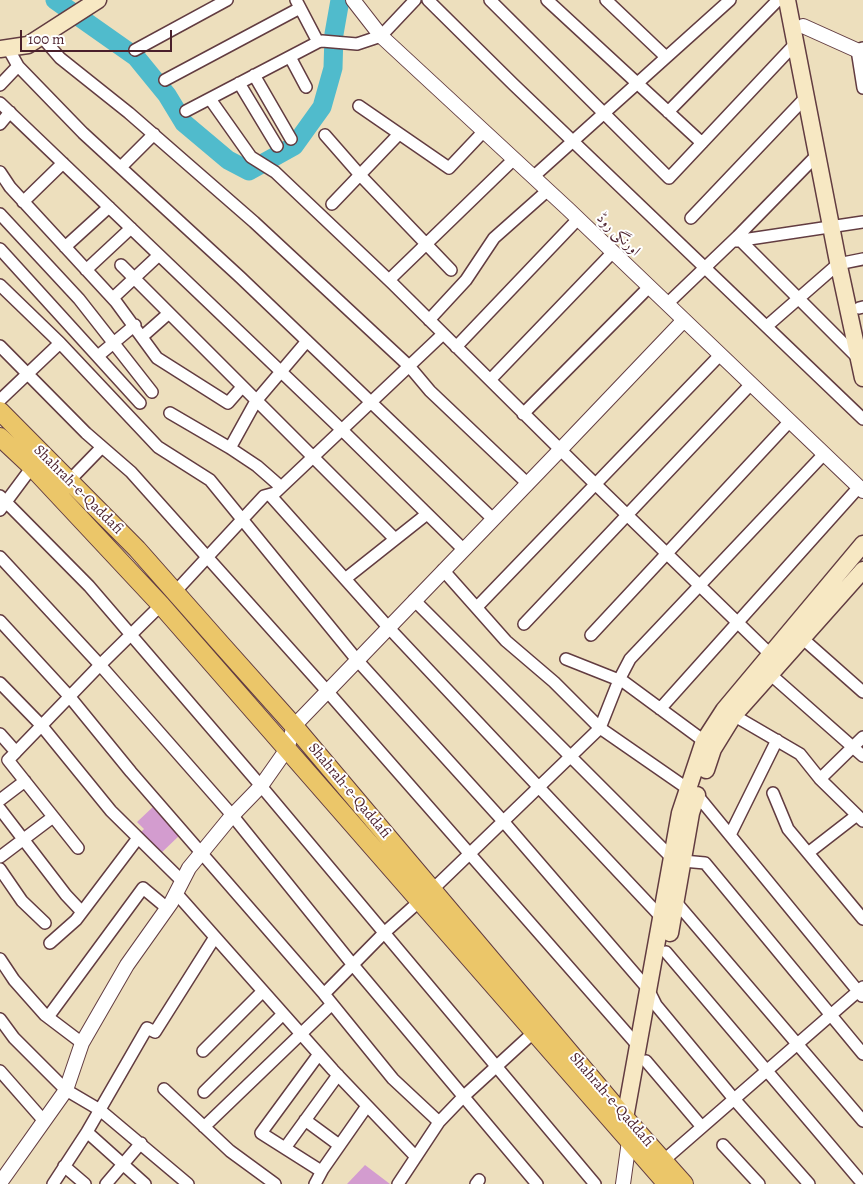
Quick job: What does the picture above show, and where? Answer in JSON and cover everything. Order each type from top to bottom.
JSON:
[{"type":"main road","points":[[787,0],[817,155],[836,227],[850,261],[861,308],[863,327]]},
{"type":"main road","points":[[798,0],[824,142],[836,227]]},
{"type":"main road","points":[[4,49],[28,45],[96,1]]},
{"type":"main road","points":[[850,261],[859,359],[863,378]]},
{"type":"main road","name":"Shahrah-e-Qaddafi","points":[[0,411],[137,549],[294,726],[534,1032],[629,1129],[663,1160],[684,1184]]},
{"type":"main road","name":"Shahrah-e-Qaddafi","points":[[0,437],[162,604],[287,749],[426,895],[629,1129],[667,1184]]},
{"type":"main road","points":[[693,792],[704,741],[863,544]]},
{"type":"main road","points":[[629,1129],[646,1061],[675,901],[680,814],[693,792],[729,712],[770,674],[863,570]]},
{"type":"main road","points":[[629,1129],[638,1046],[648,989],[661,917],[677,859]]},
{"type":"street","points":[[135,50],[227,0]]},
{"type":"street","name":"اورنگی روڈ","points":[[353,0],[381,36],[613,252],[861,489]]},
{"type":"street","points":[[186,111],[320,41],[356,44],[381,36],[415,0]]},
{"type":"street","points":[[428,0],[863,419]]},
{"type":"street","points":[[490,0],[668,178],[795,44]]},
{"type":"street","points":[[547,0],[702,143]]},
{"type":"street","points":[[606,0],[666,57]]},
{"type":"street","points":[[533,177],[730,0]]},
{"type":"street","points":[[668,112],[778,0]]},
{"type":"street","points":[[165,80],[298,4],[320,41]]},
{"type":"street","points":[[803,26],[861,50],[863,88]]},
{"type":"street","points":[[41,36],[60,58],[129,112],[254,222],[409,366],[430,391],[528,484]]},
{"type":"street","points":[[4,49],[83,133],[307,341],[493,519]]},
{"type":"street","points":[[290,56],[306,87]]},
{"type":"street","points":[[0,85],[18,66]]},
{"type":"street","points":[[254,75],[291,139]]},
{"type":"street","points":[[239,83],[277,146]]},
{"type":"street","points":[[691,218],[806,97]]},
{"type":"street","points":[[210,98],[251,157],[275,172],[389,280],[523,414],[772,655]]},
{"type":"street","points":[[0,103],[342,430],[464,550]]},
{"type":"street","points":[[359,106],[449,168],[484,131]]},
{"type":"street","points":[[0,124],[10,112]]},
{"type":"street","points":[[121,167],[154,134]]},
{"type":"street","points":[[332,204],[399,134]]},
{"type":"street","points":[[325,135],[360,175],[451,270]]},
{"type":"street","points":[[667,304],[736,241],[817,155]]},
{"type":"street","points":[[389,280],[514,160]]},
{"type":"street","points":[[23,202],[63,163]]},
{"type":"street","points":[[0,172],[23,202],[113,298],[158,358],[228,403],[242,386]]},
{"type":"street","points":[[429,320],[466,280],[494,238],[547,190]]},
{"type":"street","points":[[65,247],[109,207]]},
{"type":"street","points":[[0,215],[78,298],[152,392]]},
{"type":"street","points":[[456,347],[578,219]]},
{"type":"street","points":[[736,241],[863,222]]},
{"type":"street","points":[[86,270],[131,228]]},
{"type":"street","points":[[736,241],[799,299],[859,359]]},
{"type":"street","points":[[0,249],[140,403]]},
{"type":"street","points":[[490,380],[613,252]]},
{"type":"street","points":[[113,298],[159,255]]},
{"type":"street","points":[[767,326],[799,299],[850,261]]},
{"type":"street","points":[[121,265],[395,539]]},
{"type":"street","points":[[0,285],[60,343],[158,448],[210,480],[357,660],[503,821],[648,989],[656,1006],[809,1184]]},
{"type":"street","points":[[523,414],[649,287]]},
{"type":"street","points":[[143,336],[169,313]]},
{"type":"street","points":[[2,1175],[66,1090],[82,1043],[127,965],[167,908],[189,868],[232,815],[261,786],[287,749],[294,726],[684,320]]},
{"type":"street","points":[[98,356],[134,325]]},
{"type":"street","points":[[175,592],[264,496],[275,493],[443,334]]},
{"type":"street","points":[[230,448],[256,401],[307,341]]},
{"type":"street","points":[[0,400],[60,343]]},
{"type":"street","points":[[0,346],[86,433],[131,472],[327,691],[638,1046]]},
{"type":"street","points":[[478,607],[720,355]]},
{"type":"street","points":[[524,624],[751,384]]},
{"type":"street","points":[[170,413],[230,448],[257,466],[281,487]]},
{"type":"street","points":[[591,635],[790,421]]},
{"type":"street","points":[[69,481],[102,447]]},
{"type":"street","points":[[324,994],[384,933],[470,854],[600,728],[619,680],[630,659],[824,454]]},
{"type":"street","points":[[32,468],[2,502],[89,586],[261,786],[595,1184]]},
{"type":"street","points":[[660,708],[861,489]]},
{"type":"street","points":[[270,495],[388,627],[661,917]]},
{"type":"street","points":[[345,579],[427,514]]},
{"type":"street","points":[[0,557],[100,665],[232,815],[353,965],[537,1184]]},
{"type":"street","points":[[444,570],[506,641],[554,682],[600,728],[693,792],[861,992],[831,1015],[663,1160]]},
{"type":"street","points":[[414,600],[570,757],[677,859],[704,864],[863,1054]]},
{"type":"street","points":[[78,848],[8,760],[69,696],[162,604]]},
{"type":"street","points":[[0,621],[69,696],[131,772],[324,994],[394,1079],[439,1122]]},
{"type":"street","points":[[802,638],[863,692]]},
{"type":"street","points":[[566,658],[619,680],[704,741]]},
{"type":"street","points":[[770,674],[863,756]]},
{"type":"street","points":[[0,683],[41,725],[111,812],[138,838],[179,887],[215,936],[283,1014],[416,1157]]},
{"type":"street","points":[[729,712],[800,754],[820,779],[860,818],[808,853]]},
{"type":"street","points":[[0,734],[16,752]]},
{"type":"street","points":[[820,779],[863,737]]},
{"type":"street","points":[[730,835],[777,740]]},
{"type":"street","points":[[0,800],[25,781]]},
{"type":"street","points":[[773,793],[788,829],[860,911]]},
{"type":"street","points":[[0,808],[66,895],[82,912]]},
{"type":"street","points":[[0,857],[53,816]]},
{"type":"street","points":[[50,942],[76,920],[138,838]]},
{"type":"street","points":[[0,869],[22,901],[45,923]]},
{"type":"street","points":[[48,1017],[143,888],[167,908]]},
{"type":"street","points":[[675,901],[863,1121]]},
{"type":"street","points":[[53,1184],[87,1132],[147,1028],[155,1032],[215,936]]},
{"type":"street","points":[[666,952],[863,1184]]},
{"type":"street","points":[[0,959],[14,980],[48,1017],[82,1043]]},
{"type":"street","points":[[203,1051],[263,991]]},
{"type":"street","points":[[204,1127],[332,1004]]},
{"type":"street","points":[[204,1092],[283,1014]]},
{"type":"street","points":[[0,1019],[14,1038],[66,1090],[100,1110],[188,1184]]},
{"type":"street","points":[[398,1184],[439,1122],[463,1096],[534,1032]]},
{"type":"street","points":[[319,1054],[261,1132],[321,1171]]},
{"type":"street","points":[[646,1061],[702,1127]]},
{"type":"street","points":[[285,1148],[338,1075]]},
{"type":"street","points":[[2,1079],[44,1121]]},
{"type":"street","points":[[164,1089],[230,1151],[275,1184]]},
{"type":"street","points":[[315,1184],[321,1171],[367,1106]]},
{"type":"street","points":[[305,1120],[339,1145]]},
{"type":"street","points":[[623,1184],[629,1129]]},
{"type":"street","points":[[87,1132],[145,1184]]},
{"type":"street","points":[[106,1184],[141,1143]]},
{"type":"street","points":[[724,1145],[760,1184]]},
{"type":"street","points":[[64,1166],[85,1184]]},
{"type":"building","points":[[155,805],[181,834],[159,855],[139,834],[144,829],[137,822]]},
{"type":"building","points":[[365,1165],[390,1184],[347,1184]]},
{"type":"waterway","points":[[55,0],[136,57],[167,95],[184,123],[228,160],[249,171],[294,146],[322,107],[333,68],[334,34],[340,0]]}]
